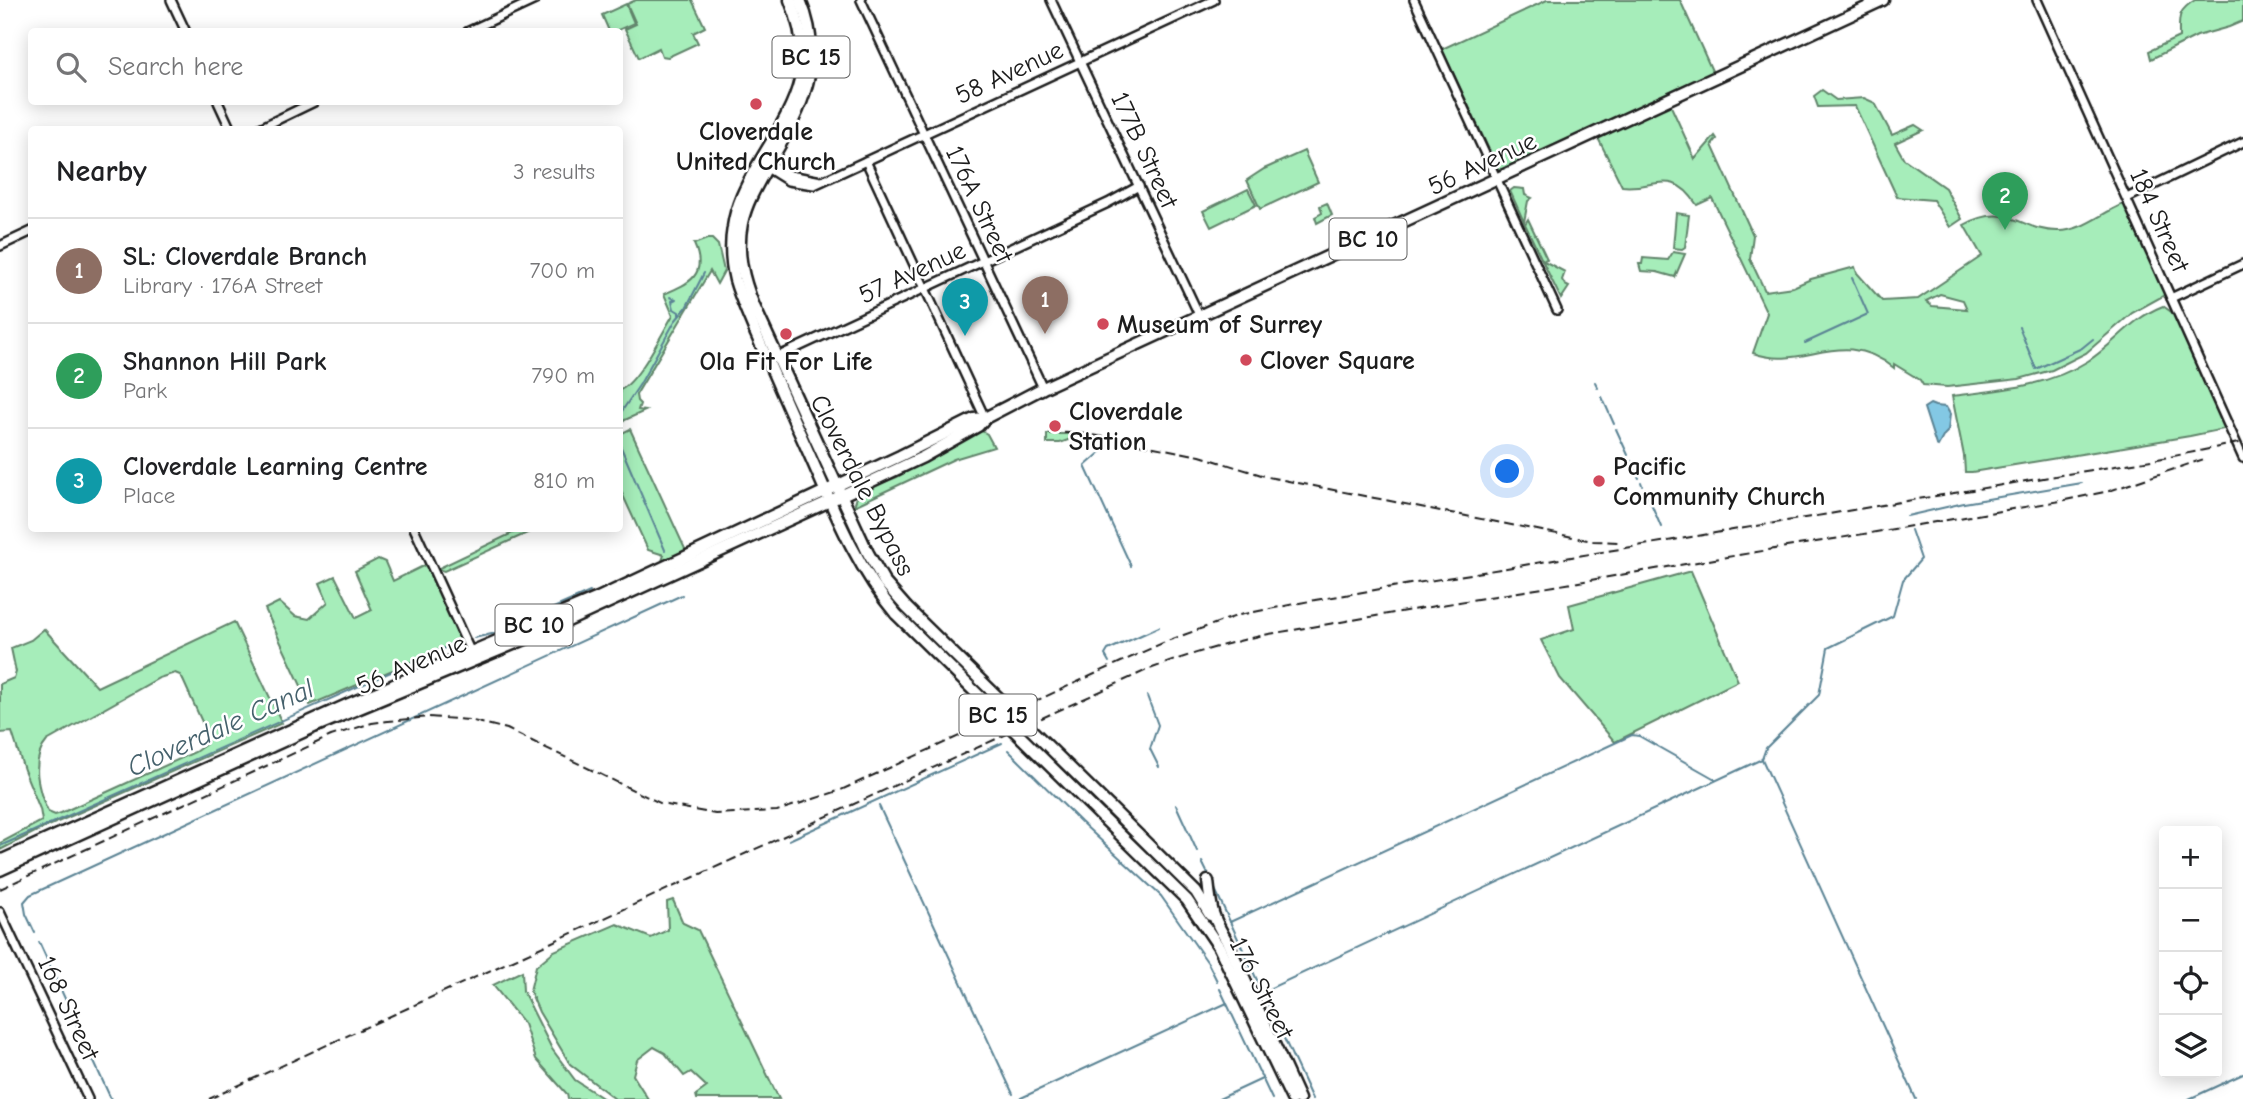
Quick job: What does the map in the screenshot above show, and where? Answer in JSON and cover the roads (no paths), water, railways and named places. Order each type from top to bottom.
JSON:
[{"type":"highway","name":"56 Avenue","points":[[839,491],[857,489],[923,457],[978,426],[985,418],[1043,388],[1883,0]]},
{"type":"highway","name":"Cloverdale Bypass","points":[[795,3],[802,42],[802,79],[743,219],[740,258],[749,294],[825,473],[828,496],[866,573],[896,614],[1101,816],[1191,896]]},
{"type":"highway","name":"Cloverdale Bypass","points":[[765,165],[743,193],[733,226],[732,256],[735,280],[768,361],[825,473],[839,491],[880,576],[906,607],[1110,807],[1191,896]]},
{"type":"highway","name":"56 Avenue","points":[[0,870],[472,656],[807,500],[839,491],[859,476],[974,419],[985,418]]},
{"type":"highway","points":[[807,500],[825,473],[859,476]]},
{"type":"highway","points":[[849,513],[857,489]]},
{"type":"highway","name":"56 Avenue","points":[[2,859],[349,704],[559,625],[810,511],[828,496]]},
{"type":"highway","points":[[810,511],[826,512],[838,517]]},
{"type":"highway","points":[[1208,881],[1214,921]]},
{"type":"highway","name":"176 Street","points":[[1191,896],[1214,921]]},
{"type":"highway","name":"176 Street","points":[[1191,896],[1219,947],[1292,1099]]},
{"type":"highway","name":"BC 15","points":[[1214,921],[1228,943],[1299,1099]]},
{"type":"street","points":[[171,0],[184,28]]},
{"type":"street","points":[[476,28],[535,0]]},
{"type":"street","name":"176A Street","points":[[861,0],[1043,388]]},
{"type":"street","name":"177B Street","points":[[1051,0],[1200,317]]},
{"type":"street","name":"58 Avenue","points":[[765,165],[788,181],[814,185],[1214,0]]},
{"type":"street","points":[[1414,0],[1557,310]]},
{"type":"street","name":"184 Street","points":[[2037,0],[2243,458]]},
{"type":"street","points":[[219,105],[229,126]]},
{"type":"street","points":[[264,126],[308,105]]},
{"type":"street","points":[[2127,198],[2243,142]]},
{"type":"street","points":[[866,161],[985,418]]},
{"type":"street","name":"57 Avenue","points":[[777,356],[983,262],[1139,186]]},
{"type":"street","points":[[0,246],[28,234]]},
{"type":"street","points":[[2171,298],[2243,264]]},
{"type":"street","points":[[416,532],[472,656]]},
{"type":"street","name":"168 Street","points":[[0,903],[12,928],[12,935]]},
{"type":"street","name":"168 Street","points":[[0,912],[88,1099]]},
{"type":"water","points":[[1930,404],[1946,407],[1950,414],[1948,431],[1938,446],[1924,408]]},
{"type":"waterway","name":"Cloverdale Canal","points":[[623,410],[675,321],[686,308],[704,273]]},
{"type":"waterway","points":[[1805,343],[1868,314],[1852,278]]},
{"type":"waterway","points":[[670,297],[676,299],[672,301],[679,315]]},
{"type":"waterway","points":[[2019,327],[2036,369],[2082,348],[2093,339]]},
{"type":"waterway","points":[[1595,382],[1598,388]]},
{"type":"waterway","points":[[1602,397],[1614,424]]},
{"type":"waterway","points":[[1616,429],[1628,455]]},
{"type":"waterway","points":[[1111,443],[1085,466],[1131,566]]},
{"type":"waterway","name":"Cloverdale Canal","points":[[623,452],[665,550]]},
{"type":"waterway","points":[[1631,461],[1639,478]]},
{"type":"waterway","points":[[1907,516],[1964,503],[2082,483]]},
{"type":"waterway","points":[[1648,496],[1661,527]]},
{"type":"waterway","points":[[1911,530],[1921,559],[1903,580],[1893,616],[1828,648],[1819,695],[1766,748],[1762,759],[1916,1099]]},
{"type":"waterway","name":"Cloverdale Canal","points":[[474,638],[496,633],[590,592]]},
{"type":"waterway","points":[[35,933],[26,914],[24,902],[30,895],[682,595]]},
{"type":"waterway","points":[[1109,662],[1105,655],[1108,650],[1159,627]]},
{"type":"waterway","name":"Cloverdale Canal","points":[[0,846],[456,643]]},
{"type":"waterway","points":[[1147,696],[1158,725],[1150,749],[1159,767]]},
{"type":"waterway","points":[[1230,922],[1632,735],[1639,736],[1715,779]]},
{"type":"waterway","points":[[789,840],[1002,743]]},
{"type":"waterway","points":[[1008,750],[1161,896],[1208,963],[1217,981]]},
{"type":"waterway","points":[[1262,992],[1762,759]]},
{"type":"waterway","points":[[1176,805],[1197,851]]},
{"type":"waterway","points":[[879,806],[1013,1094]]},
{"type":"waterway","points":[[1202,862],[1209,876]]},
{"type":"waterway","points":[[1214,887],[1312,1099]]},
{"type":"waterway","points":[[39,942],[111,1099]]},
{"type":"waterway","points":[[1220,989],[1272,1099]]},
{"type":"waterway","points":[[1021,1098],[1227,1003]]},
{"type":"waterway","points":[[2189,1099],[2243,1074]]},
{"type":"waterway","points":[[1219,1099],[1262,1079]]},
{"type":"railway","points":[[1049,432],[1088,434],[1200,456],[1268,477],[1593,541],[1619,542]]},
{"type":"railway","points":[[0,889],[331,736],[372,723],[429,717],[469,720],[507,729],[662,804],[715,814],[777,811],[841,790],[1167,641],[1239,615],[2169,457],[2243,442]]},
{"type":"railway","points":[[209,1099],[1147,670],[1192,654],[1269,634],[2060,501],[2109,491],[2207,458]]},
{"type":"place","name":"Cloverdale United Church","points":[[756,104]]},
{"type":"place","name":"Shannon Hill Park","points":[[2005,230]]},
{"type":"place","name":"Museum of Surrey","points":[[1103,324]]},
{"type":"place","name":"Ola Fit For Life","points":[[786,334]]},
{"type":"place","name":"SL: Cloverdale Branch","points":[[1045,334]]},
{"type":"place","name":"Cloverdale Learning Centre","points":[[965,336]]},
{"type":"place","name":"Clover Square","points":[[1246,360]]},
{"type":"place","name":"Cloverdale Station","points":[[1055,426]]},
{"type":"place","name":"Pacific Community Church","points":[[1599,481]]}]
